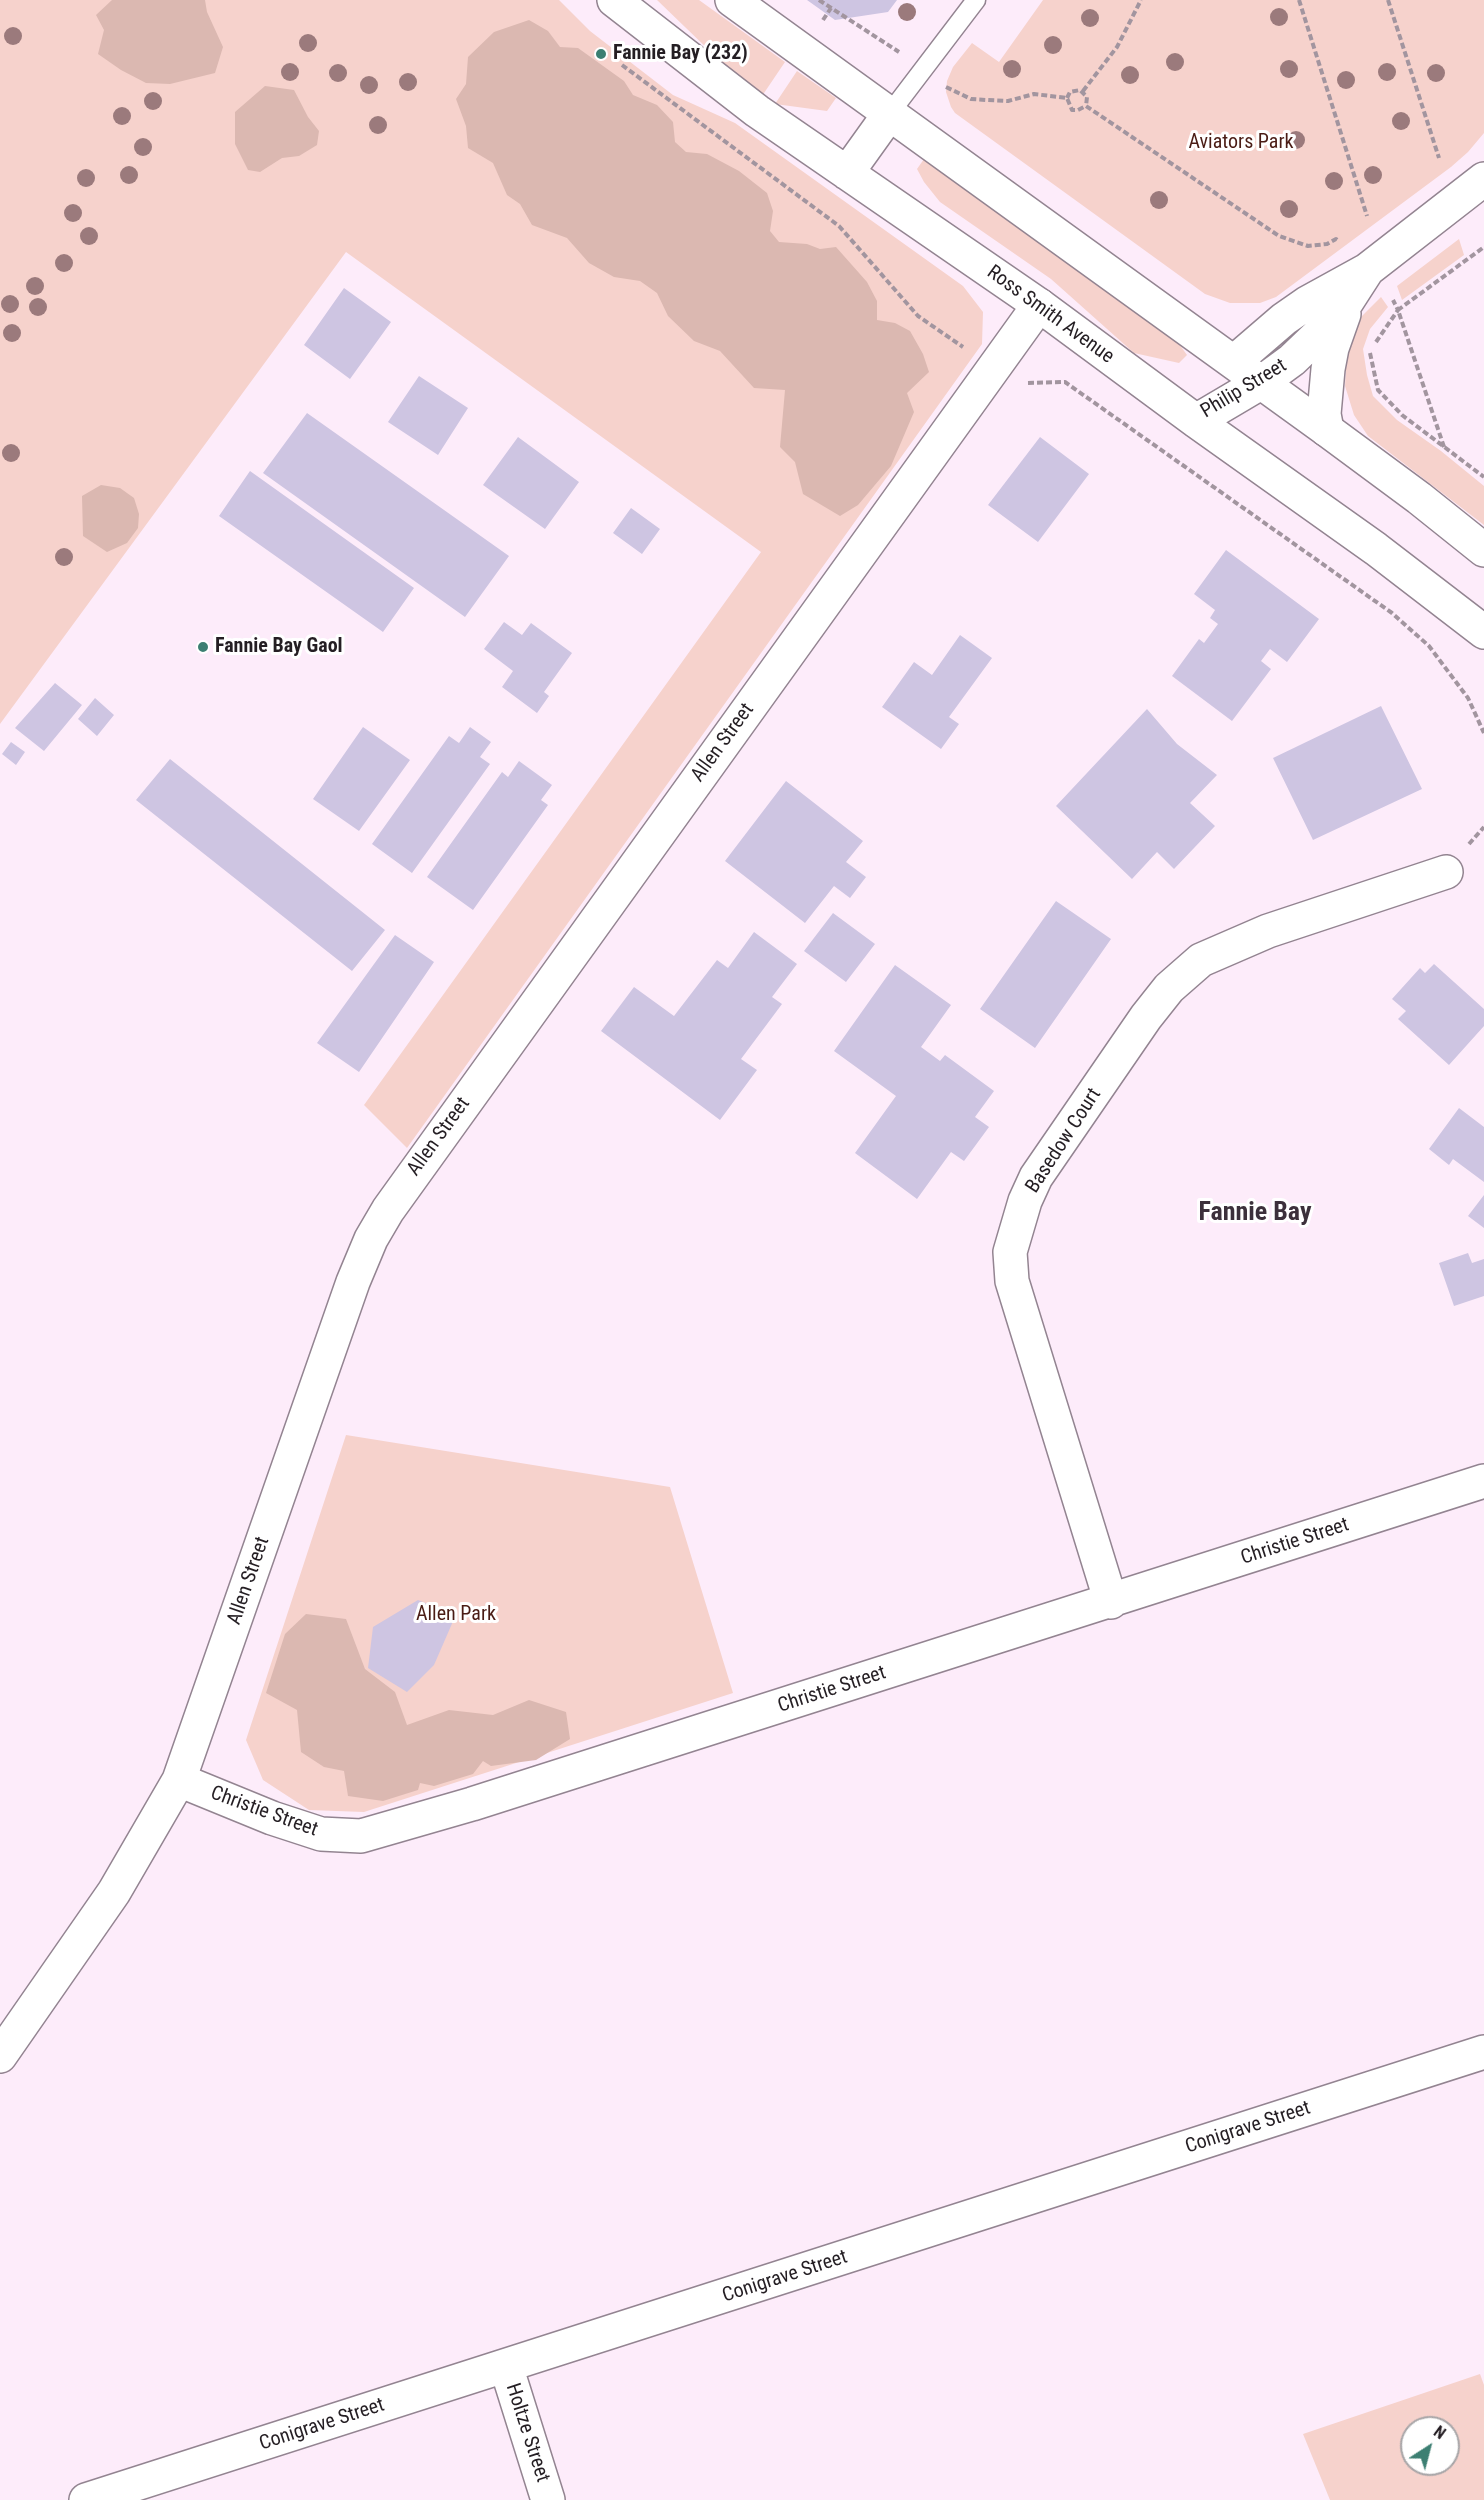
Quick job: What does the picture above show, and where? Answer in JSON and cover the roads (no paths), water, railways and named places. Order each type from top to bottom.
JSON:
[{"type":"street","name":"Ross Smith Avenue","points":[[614,0],[758,111],[1039,305],[1196,421],[1376,549],[1484,632]]},
{"type":"street","points":[[732,0],[1328,430],[1484,550]]},
{"type":"street","points":[[847,173],[890,113]]},
{"type":"street","name":"Philip Street","points":[[1196,421],[1262,382],[1292,360],[1337,317],[1359,283],[1484,179]]},
{"type":"street","points":[[1328,430],[1324,414],[1332,348],[1359,283]]},
{"type":"street","name":"Philip Street","points":[[1196,421],[1234,362],[1264,334],[1307,303],[1359,283]]},
{"type":"street","name":"Allen Street","points":[[0,2056],[114,1892],[179,1780],[353,1282],[371,1239],[388,1210],[1039,305]]},
{"type":"street","name":"Basedow Court","points":[[1111,1602],[1012,1281],[1010,1252],[1025,1202],[1036,1177],[1146,1017],[1169,988],[1201,960],[1268,931],[1446,872]]},
{"type":"street","name":"Christie Street","points":[[179,1780],[272,1818],[321,1834],[342,1837],[361,1836],[472,1804],[1111,1602],[1484,1481]]},
{"type":"street","name":"Conigrave Street","points":[[86,2500],[1484,2052]]},
{"type":"street","name":"Holtze Street","points":[[506,2366],[548,2500]]},
{"type":"lane","points":[[890,113],[976,0]]},
{"type":"place","name":"Fannie Bay (232)","points":[[601,54]]},
{"type":"place","name":"Fannie Bay Gaol","points":[[203,647]]},
{"type":"district","name":"Fannie Bay","points":[[1255,1213]]},
{"type":"park label","name":"Aviators Park","points":[[1241,143]]},
{"type":"park label","name":"Allen Park","points":[[456,1615]]}]
